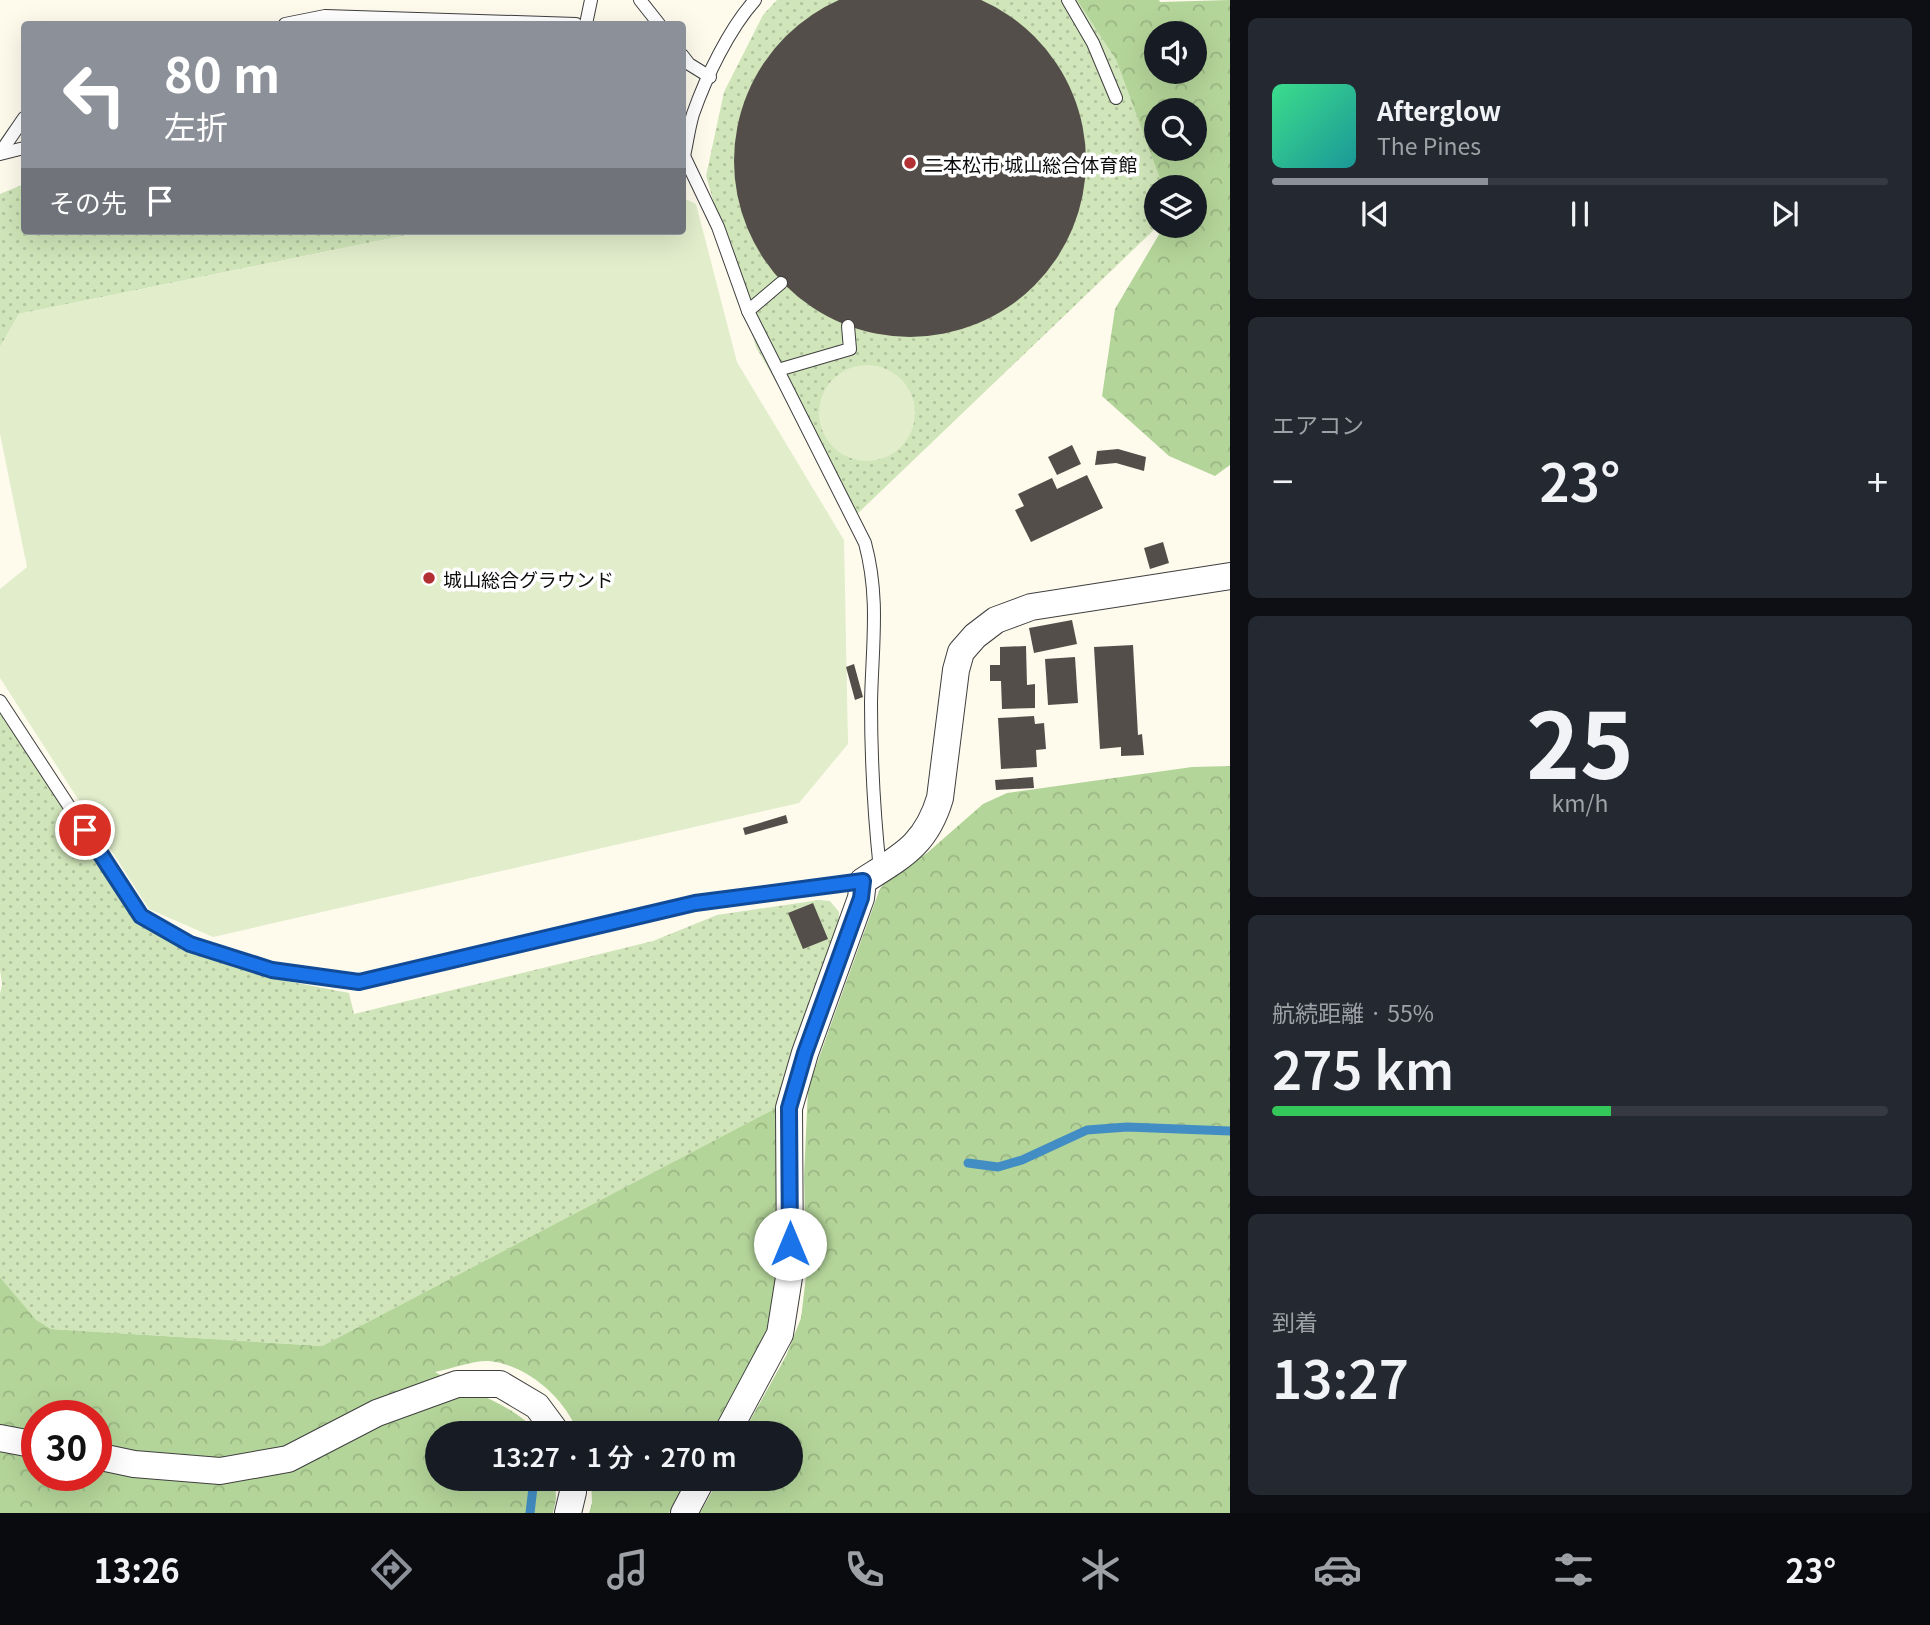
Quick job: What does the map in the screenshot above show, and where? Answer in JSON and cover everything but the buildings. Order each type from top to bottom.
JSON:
[{"type":"street","points":[[733,1421],[780,1334],[790,1272],[789,1108],[805,1053],[861,898],[872,875],[905,854],[925,835],[934,817],[940,799],[956,670],[961,652],[975,636],[996,620],[1031,607],[1230,576]]},
{"type":"street","points":[[112,1459],[134,1464],[220,1471],[288,1459],[377,1413],[457,1384],[500,1384],[537,1406],[548,1421]]},
{"type":"street","points":[[0,1438],[21,1442]]},
{"type":"street","points":[[568,1513],[573,1491]]},
{"type":"street","points":[[684,1513],[696,1491]]},
{"type":"lane","points":[[587,21],[591,0]]},
{"type":"lane","points":[[639,0],[656,21]]},
{"type":"lane","points":[[686,144],[693,115],[726,43],[755,0]]},
{"type":"lane","points":[[1068,0],[1093,43],[1116,98]]},
{"type":"lane","points":[[300,21],[325,16],[482,21]]},
{"type":"lane","points":[[686,60],[710,77]]},
{"type":"lane","points":[[0,153],[21,122]]},
{"type":"lane","points":[[0,153],[21,149]]},
{"type":"lane","points":[[0,701],[141,916],[190,944],[272,970],[359,982],[695,903],[872,875],[874,812],[871,708],[876,613],[872,569],[865,543],[748,311],[718,227],[686,162]]},
{"type":"lane","points":[[748,311],[781,283]]},
{"type":"lane","points":[[778,370],[850,349],[848,326]]},
{"type":"green space","name":"二本松市 城山総合体育館","points":[[777,0],[1077,0],[1116,60],[1144,136],[1144,161],[1153,161],[1159,175],[1144,175],[1145,238],[854,517],[756,347],[706,176],[724,92],[763,15]]},
{"type":"green space","points":[[1077,0],[1230,0],[1230,465],[1215,476],[1169,456],[1102,396],[1115,309],[1157,238],[1207,238],[1207,175],[1159,175],[1153,161],[1207,161],[1207,98],[1144,98],[1144,136],[1116,60]]},
{"type":"green space","points":[[21,185],[21,235],[407,235],[19,314],[0,347],[0,194]]},
{"type":"green space","name":"城山総合グラウンド","points":[[686,199],[696,204],[737,362],[844,540],[848,744],[799,803],[213,937],[149,909],[0,678],[0,589],[27,567],[0,434],[0,347],[19,314],[407,235],[686,235]]},
{"type":"green space","points":[[867,365],[885,369],[901,379],[911,395],[915,413],[911,431],[901,447],[885,457],[867,461],[849,457],[833,447],[823,431],[819,413],[823,395],[833,379],[849,369]]},
{"type":"green space","points":[[0,713],[139,922],[184,950],[266,977],[349,993],[354,1014],[653,941],[717,915],[819,900],[830,901],[839,912],[839,919],[778,1107],[322,1346],[51,1329],[36,1321],[0,1277]]},
{"type":"green space","points":[[1230,766],[1230,1513],[700,1513],[712,1491],[803,1491],[803,1421],[750,1421],[786,1356],[801,1318],[806,1276],[804,1176],[808,1088],[879,891],[886,880],[927,853],[983,804],[1007,793],[1192,767]]},
{"type":"green space","points":[[778,1107],[777,1281],[772,1318],[759,1349],[720,1421],[572,1421],[543,1385],[503,1364],[483,1361],[435,1372],[503,1406],[526,1421],[425,1421],[425,1491],[556,1491],[553,1513],[0,1513],[0,1277],[36,1320],[51,1329],[322,1346]]},
{"type":"green space","points":[[592,1491],[681,1491],[669,1513],[589,1513]]},
{"type":"waterway","points":[[968,1163],[998,1167],[1022,1160],[1087,1130],[1127,1127],[1230,1131]]},
{"type":"waterway","points":[[530,1513],[533,1491]]},
{"type":"place","name":"二本松市 城山総合体育館","points":[[910,163]]},
{"type":"place","name":"城山総合グラウンド","points":[[429,578]]},
{"type":"route","points":[[85,830],[141,916],[190,944],[272,970],[359,982],[695,903],[863,881],[861,898],[805,1053],[789,1108],[790,1244]]}]
